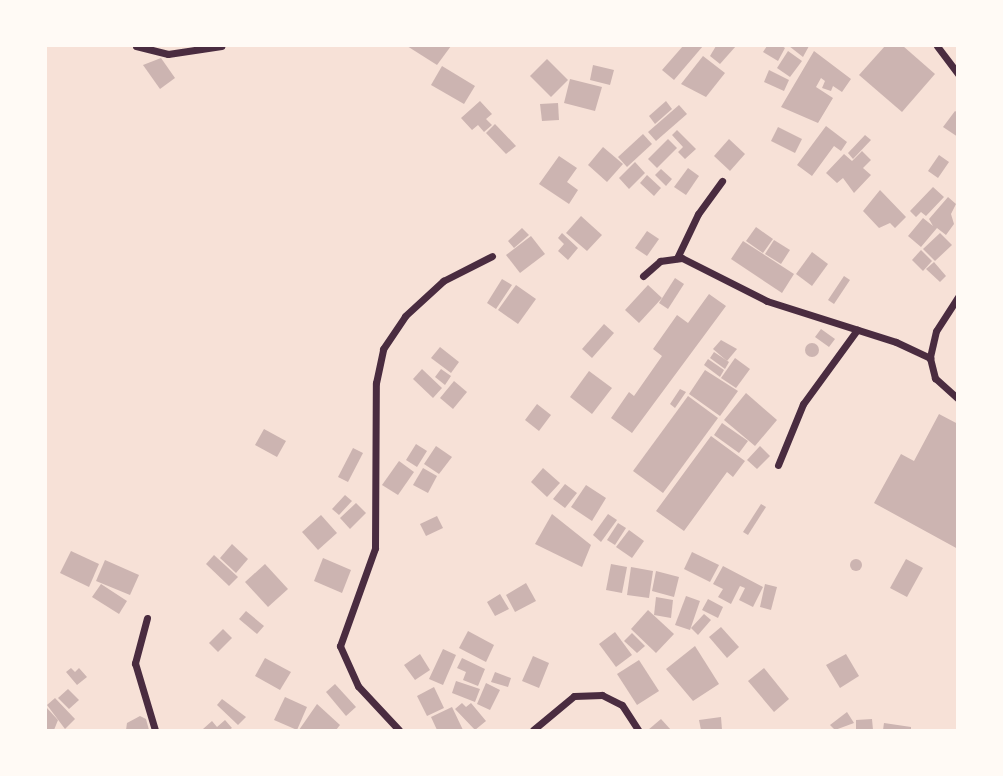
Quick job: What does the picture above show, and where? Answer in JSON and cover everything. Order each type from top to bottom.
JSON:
[{"type":"street","points":[[136,46],[168,54],[221,46]]},
{"type":"street","points":[[937,46],[957,74]]},
{"type":"street","points":[[677,258],[698,214],[722,181]]},
{"type":"street","points":[[399,730],[358,686],[340,646],[375,548],[376,383],[383,349],[405,316],[443,281],[492,256]]},
{"type":"street","points":[[643,276],[660,261],[677,258],[767,301],[857,330],[930,358]]},
{"type":"street","points":[[957,297],[936,331],[930,358],[935,378],[957,399]]},
{"type":"street","points":[[778,465],[803,404],[857,330]]},
{"type":"street","points":[[147,618],[135,663],[155,730]]},
{"type":"street","points":[[533,730],[574,696],[602,695],[622,705],[638,730]]},
{"type":"building","points":[[407,46],[451,46],[437,65]]},
{"type":"building","points":[[683,46],[703,46],[674,80],[662,70]]},
{"type":"building","points":[[716,46],[736,46],[720,64],[710,56]]},
{"type":"building","points":[[767,46],[785,48],[778,61],[763,52]]},
{"type":"building","points":[[789,46],[809,46],[803,57]]},
{"type":"building","points":[[885,46],[903,46],[935,74],[902,112],[859,75]]},
{"type":"building","points":[[788,51],[802,61],[790,77],[777,68]]},
{"type":"building","points":[[814,51],[851,79],[842,92],[833,86],[831,91],[822,88],[825,81],[821,78],[816,87],[833,98],[818,123],[781,107]]},
{"type":"building","points":[[703,56],[725,73],[706,97],[681,84]]},
{"type":"building","points":[[161,58],[175,78],[160,89],[143,65]]},
{"type":"building","points":[[547,59],[568,80],[551,97],[530,76]]},
{"type":"building","points":[[593,65],[614,70],[610,85],[590,80]]},
{"type":"building","points":[[442,66],[475,86],[464,104],[431,85]]},
{"type":"building","points":[[769,70],[789,80],[784,91],[764,82]]},
{"type":"building","points":[[570,79],[602,87],[595,111],[564,103]]},
{"type":"building","points":[[480,101],[492,114],[486,119],[492,125],[484,132],[478,125],[472,130],[461,118]]},
{"type":"building","points":[[666,101],[672,109],[655,124],[649,116]]},
{"type":"building","points":[[558,103],[559,120],[542,121],[540,104]]},
{"type":"building","points":[[679,105],[687,114],[656,141],[648,132]]},
{"type":"building","points":[[955,111],[958,113],[958,137],[943,127]]},
{"type":"building","points":[[495,124],[516,146],[506,154],[486,133]]},
{"type":"building","points":[[826,126],[847,142],[841,151],[834,146],[812,176],[797,165]]},
{"type":"building","points":[[778,127],[802,139],[795,153],[771,141]]},
{"type":"building","points":[[677,130],[696,149],[685,159],[678,152],[683,147],[672,135]]},
{"type":"building","points":[[643,134],[652,144],[627,167],[618,157]]},
{"type":"building","points":[[865,135],[871,140],[853,159],[848,153]]},
{"type":"building","points":[[668,139],[677,148],[657,168],[648,159]]},
{"type":"building","points":[[729,139],[745,154],[730,171],[714,156]]},
{"type":"building","points":[[603,147],[623,164],[607,182],[588,165]]},
{"type":"building","points":[[862,151],[871,160],[863,168],[871,175],[854,193],[843,178],[837,183],[826,173],[844,154],[852,161]]},
{"type":"building","points":[[939,155],[949,162],[938,178],[928,171]]},
{"type":"building","points":[[559,156],[577,168],[567,182],[578,190],[569,204],[539,184]]},
{"type":"building","points":[[635,162],[645,173],[629,189],[619,178]]},
{"type":"building","points":[[688,168],[699,176],[686,195],[674,187]]},
{"type":"building","points":[[661,169],[672,179],[666,186],[655,175]]},
{"type":"building","points":[[647,175],[661,188],[654,196],[640,183]]},
{"type":"building","points":[[933,187],[944,197],[926,216],[921,212],[916,217],[910,211]]},
{"type":"building","points":[[880,190],[906,217],[895,228],[890,223],[879,228],[863,211]]},
{"type":"building","points":[[948,197],[956,204],[951,214],[954,224],[946,235],[937,228],[921,247],[908,236],[923,218],[933,226],[929,219]]},
{"type":"building","points":[[581,216],[602,235],[587,251],[566,233]]},
{"type":"building","points":[[756,227],[773,239],[763,253],[746,241]]},
{"type":"building","points":[[522,228],[529,235],[514,248],[508,241]]},
{"type":"building","points":[[647,231],[659,239],[647,256],[635,248]]},
{"type":"building","points":[[562,233],[578,248],[568,260],[558,251],[564,244],[558,238]]},
{"type":"building","points":[[940,233],[952,245],[935,261],[923,249]]},
{"type":"building","points":[[531,236],[545,254],[520,273],[506,255]]},
{"type":"building","points":[[774,240],[790,250],[781,264],[765,254]]},
{"type":"building","points":[[743,241],[794,274],[782,293],[731,259]]},
{"type":"building","points":[[921,250],[932,261],[923,271],[912,260]]},
{"type":"building","points":[[812,252],[828,264],[812,286],[796,274]]},
{"type":"building","points":[[934,262],[946,276],[940,282],[926,269]]},
{"type":"building","points":[[844,276],[850,280],[834,304],[828,300]]},
{"type":"building","points":[[675,278],[684,284],[668,309],[659,303]]},
{"type":"building","points":[[502,279],[512,285],[496,309],[487,303]]},
{"type":"building","points":[[516,285],[536,299],[518,324],[498,310]]},
{"type":"building","points":[[648,285],[662,298],[639,323],[625,310]]},
{"type":"building","points":[[709,294],[726,306],[632,433],[611,418],[629,392],[634,396],[662,356],[653,349],[677,315],[688,323]]},
{"type":"building","points":[[604,324],[614,333],[592,358],[582,349]]},
{"type":"building","points":[[821,329],[835,339],[829,347],[815,337]]},
{"type":"building","points":[[721,340],[737,349],[727,361],[713,349]]},
{"type":"building","points":[[809,343],[815,343],[819,350],[815,357],[809,357],[805,353],[805,347]]},
{"type":"building","points":[[440,347],[459,362],[451,373],[431,358]]},
{"type":"building","points":[[714,352],[729,362],[725,369],[710,358]]},
{"type":"building","points":[[735,358],[750,369],[736,388],[721,378]]},
{"type":"building","points":[[708,359],[724,370],[720,377],[704,365]]},
{"type":"building","points":[[422,369],[442,388],[433,398],[413,379]]},
{"type":"building","points":[[441,369],[451,376],[445,385],[435,377]]},
{"type":"building","points":[[705,370],[738,391],[720,416],[689,394]]},
{"type":"building","points":[[589,371],[612,388],[592,414],[570,397]]},
{"type":"building","points":[[454,381],[467,392],[453,409],[440,398]]},
{"type":"building","points":[[680,389],[686,392],[675,408],[670,404]]},
{"type":"building","points":[[746,393],[777,420],[755,446],[724,420]]},
{"type":"building","points":[[688,396],[718,418],[663,493],[633,471]]},
{"type":"building","points":[[537,404],[551,415],[539,431],[525,420]]},
{"type":"building","points":[[939,414],[958,424],[958,549],[874,503],[901,454],[914,461]]},
{"type":"building","points":[[722,423],[748,441],[739,453],[714,435]]},
{"type":"building","points":[[264,429],[286,441],[277,457],[255,445]]},
{"type":"building","points":[[711,436],[745,461],[733,477],[727,472],[684,531],[656,511]]},
{"type":"building","points":[[416,444],[427,451],[417,467],[406,460]]},
{"type":"building","points":[[436,446],[452,457],[439,474],[424,464]]},
{"type":"building","points":[[760,446],[770,456],[757,469],[747,460]]},
{"type":"building","points":[[353,448],[363,453],[348,482],[338,477]]},
{"type":"building","points":[[399,461],[414,472],[398,495],[382,485]]},
{"type":"building","points":[[423,468],[437,476],[428,493],[413,485]]},
{"type":"building","points":[[543,468],[560,483],[547,497],[531,482]]},
{"type":"building","points":[[565,484],[577,493],[565,508],[553,499]]},
{"type":"building","points":[[586,485],[606,498],[592,521],[571,507]]},
{"type":"building","points":[[345,495],[352,501],[339,515],[332,509]]},
{"type":"building","points":[[356,503],[366,513],[350,529],[340,518]]},
{"type":"building","points":[[761,504],[766,507],[748,535],[743,532]]},
{"type":"building","points":[[552,514],[591,545],[582,567],[535,544]]},
{"type":"building","points":[[608,514],[617,520],[601,542],[593,535]]},
{"type":"building","points":[[321,515],[337,533],[318,550],[302,532]]},
{"type":"building","points":[[437,516],[443,528],[426,536],[420,524]]},
{"type":"building","points":[[618,523],[626,528],[615,545],[607,540]]},
{"type":"building","points":[[629,530],[644,541],[632,558],[616,547]]},
{"type":"building","points":[[232,544],[248,559],[236,573],[220,558]]},
{"type":"building","points":[[71,551],[99,564],[89,587],[60,573]]},
{"type":"building","points":[[692,552],[719,565],[710,582],[684,569]]},
{"type":"building","points":[[214,555],[238,577],[229,586],[206,564]]},
{"type":"building","points":[[323,558],[351,570],[342,593],[314,581]]},
{"type":"building","points":[[906,559],[923,568],[907,597],[890,588]]},
{"type":"building","points":[[105,560],[139,575],[130,595],[96,581]]},
{"type":"building","points":[[851,560],[861,560],[861,570],[851,570]]},
{"type":"building","points":[[265,564],[288,589],[268,607],[245,582]]},
{"type":"building","points":[[611,564],[627,567],[622,593],[606,590]]},
{"type":"building","points":[[723,566],[763,587],[753,607],[739,600],[745,588],[740,586],[731,604],[718,597],[723,589],[713,584]]},
{"type":"building","points":[[631,567],[653,571],[649,598],[627,595]]},
{"type":"building","points":[[656,571],[679,577],[674,597],[652,591]]},
{"type":"building","points":[[526,583],[536,601],[515,612],[506,595]]},
{"type":"building","points":[[101,584],[127,601],[119,614],[92,597]]},
{"type":"building","points":[[765,584],[777,587],[771,610],[760,607]]},
{"type":"building","points":[[500,594],[509,609],[495,616],[487,602]]},
{"type":"building","points":[[686,596],[700,601],[690,630],[675,625]]},
{"type":"building","points":[[656,597],[673,600],[671,618],[654,615]]},
{"type":"building","points":[[708,599],[723,607],[718,618],[702,610]]},
{"type":"building","points":[[648,610],[674,634],[656,653],[631,629]]},
{"type":"building","points":[[246,611],[264,626],[257,634],[239,619]]},
{"type":"building","points":[[704,614],[711,620],[698,635],[691,628]]},
{"type":"building","points":[[721,627],[739,647],[727,658],[709,637]]},
{"type":"building","points":[[223,629],[232,638],[218,652],[209,643]]},
{"type":"building","points":[[468,631],[494,645],[486,662],[459,648]]},
{"type":"building","points":[[615,632],[632,655],[616,667],[599,644]]},
{"type":"building","points":[[632,633],[645,646],[637,653],[624,641]]},
{"type":"building","points":[[695,646],[719,684],[693,701],[666,669]]},
{"type":"building","points":[[443,649],[456,655],[443,685],[429,679]]},
{"type":"building","points":[[420,654],[430,670],[415,680],[404,665]]},
{"type":"building","points":[[846,654],[859,676],[840,688],[826,665]]},
{"type":"building","points":[[533,656],[549,663],[539,688],[522,681]]},
{"type":"building","points":[[265,658],[291,672],[280,690],[255,676]]},
{"type":"building","points":[[462,658],[485,669],[478,686],[463,680],[466,672],[457,668]]},
{"type":"building","points":[[639,660],[659,691],[637,705],[617,674]]},
{"type":"building","points":[[71,668],[75,672],[79,668],[87,677],[77,685],[66,672]]},
{"type":"building","points":[[764,668],[789,699],[774,712],[748,681]]},
{"type":"building","points":[[495,672],[511,678],[508,687],[491,682]]},
{"type":"building","points":[[456,681],[480,689],[475,702],[452,693]]},
{"type":"building","points":[[486,683],[500,690],[490,710],[477,704]]},
{"type":"building","points":[[335,684],[356,707],[346,716],[326,692]]},
{"type":"building","points":[[434,687],[444,708],[427,716],[417,696]]},
{"type":"building","points":[[68,689],[79,700],[69,709],[58,698]]},
{"type":"building","points":[[285,697],[307,707],[297,730],[274,720]]},
{"type":"building","points":[[55,698],[75,719],[65,729],[47,705]]},
{"type":"building","points":[[222,699],[246,717],[238,725],[217,705]]},
{"type":"building","points":[[462,703],[466,707],[471,703],[486,721],[475,730],[455,709]]},
{"type":"building","points":[[317,704],[340,725],[336,730],[299,730]]},
{"type":"building","points":[[46,707],[58,720],[54,730],[46,730]]},
{"type":"building","points":[[452,707],[463,730],[437,730],[431,717]]},
{"type":"building","points":[[847,712],[854,723],[835,730],[830,725]]},
{"type":"building","points":[[140,716],[146,719],[149,730],[126,730],[127,723]]},
{"type":"building","points":[[721,717],[722,730],[701,730],[699,720]]},
{"type":"building","points":[[661,719],[671,730],[648,730]]},
{"type":"building","points":[[872,719],[873,730],[856,730],[856,720]]},
{"type":"building","points":[[225,720],[232,728],[229,730],[203,729],[212,721],[217,727]]},
{"type":"building","points":[[884,723],[911,727],[911,730],[883,730]]}]
